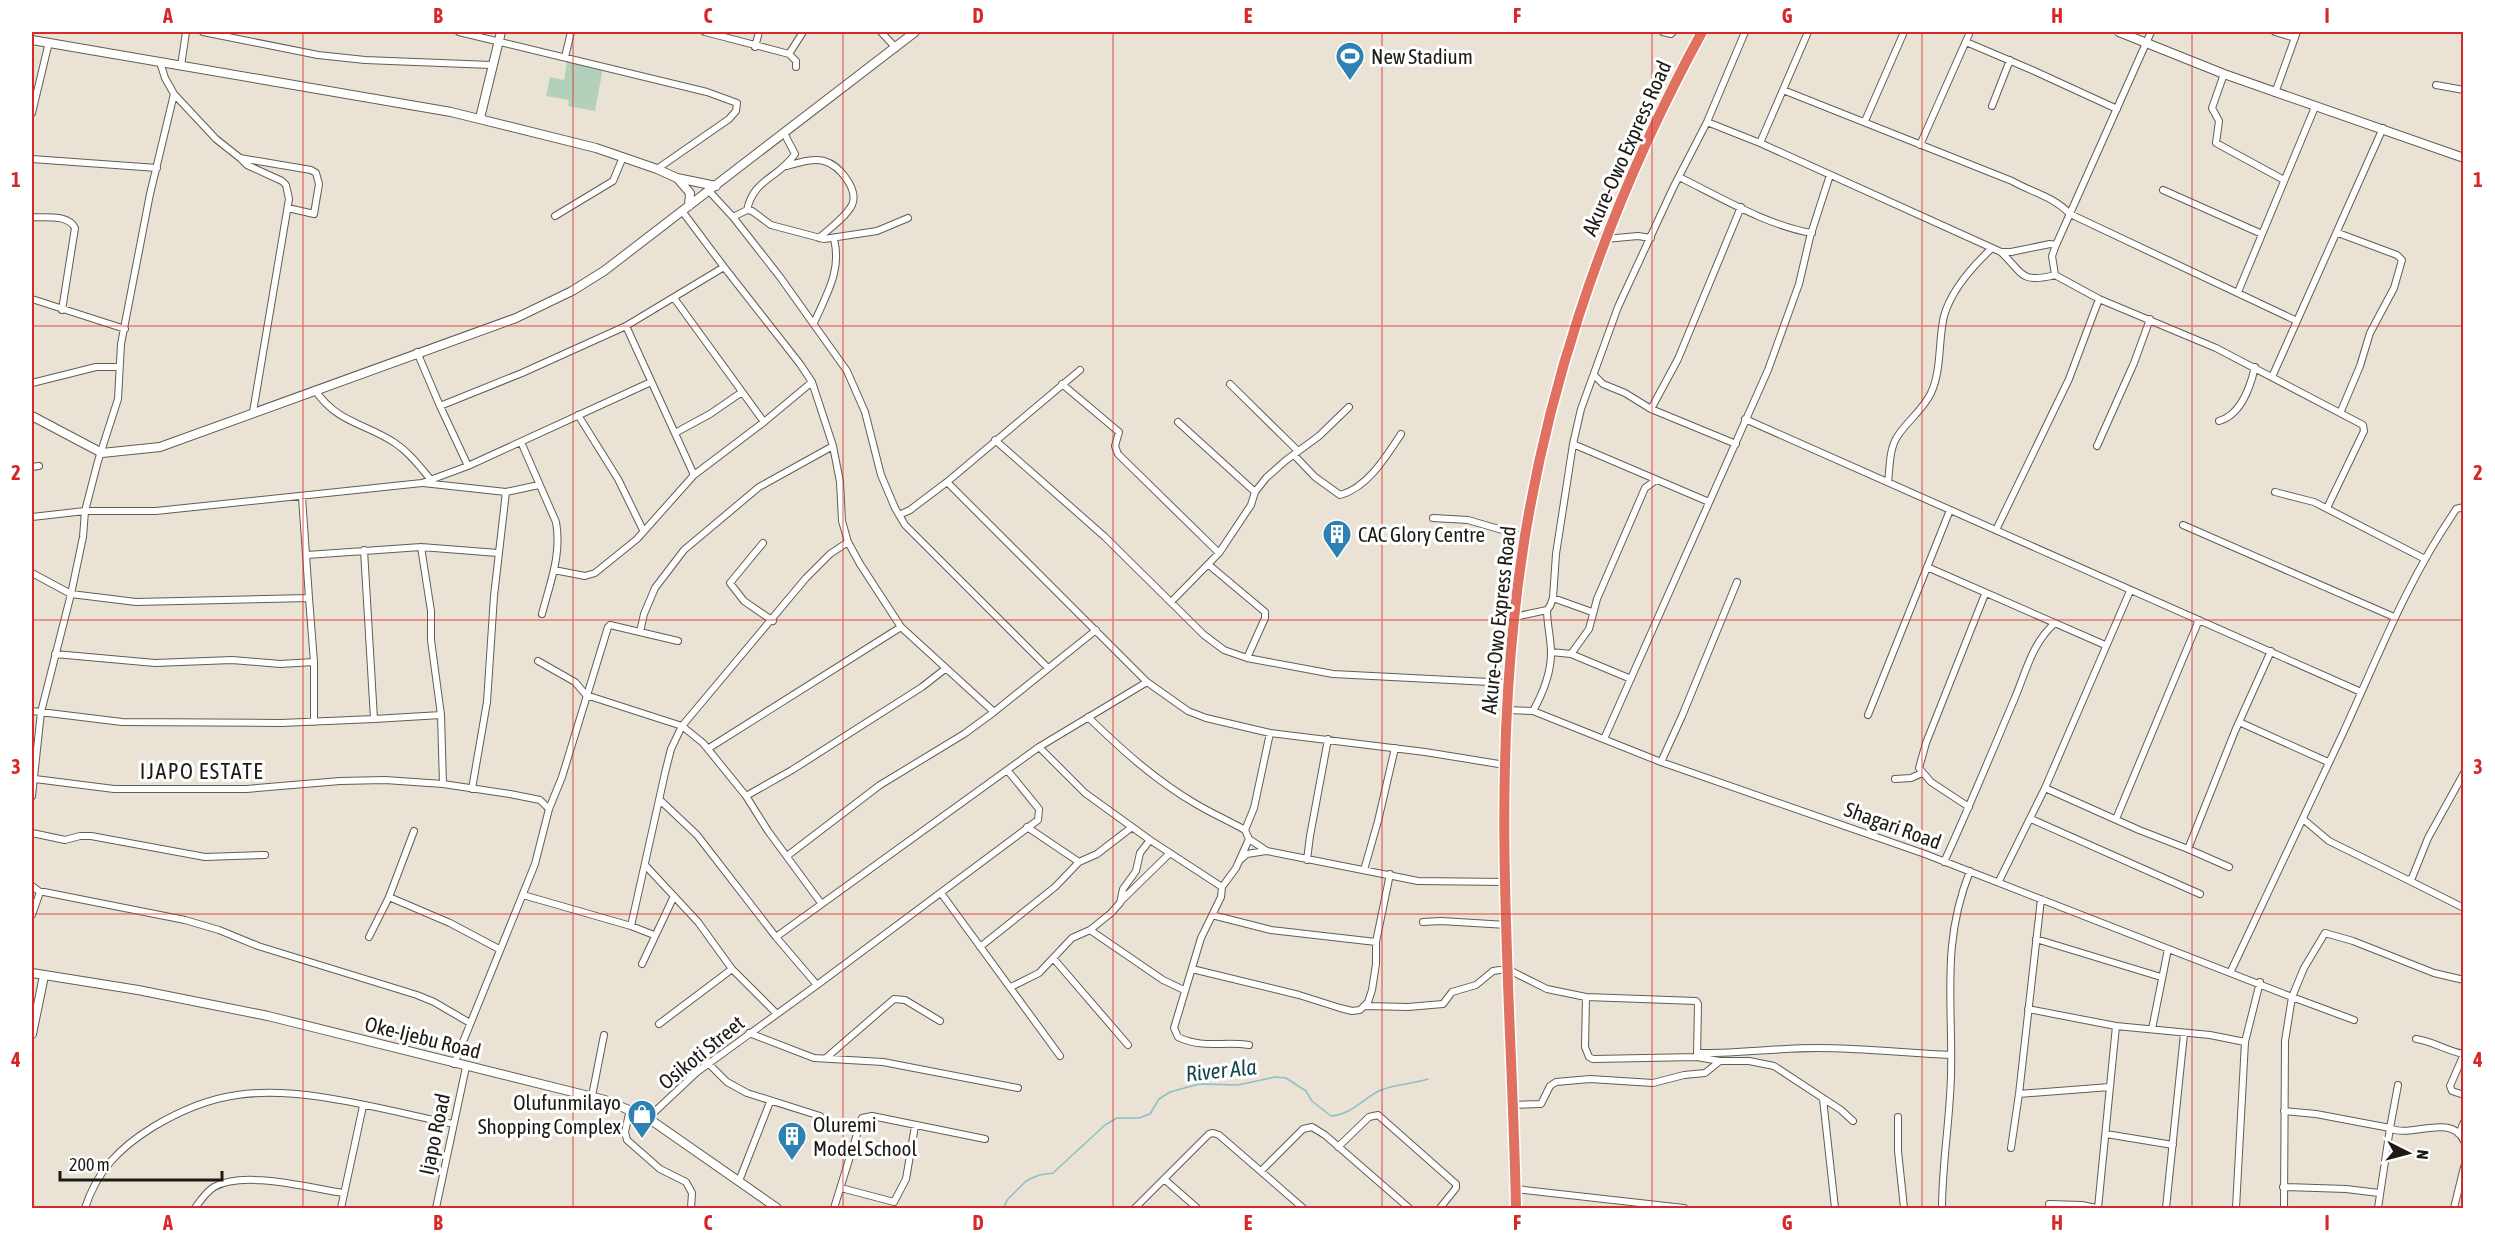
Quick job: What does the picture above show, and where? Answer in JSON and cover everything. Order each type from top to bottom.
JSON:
[{"type":"highway","name":"Akure-Owo Express Road","points":[[1516,1209],[1507,925],[1505,765],[1514,617],[1526,537],[1551,412],[1583,302],[1605,239],[1655,122],[1702,32]]},
{"type":"main road","points":[[32,416],[102,453],[160,447],[516,318],[572,291],[614,264],[915,32]]},
{"type":"main road","points":[[2119,32],[2147,41],[2275,93],[2383,128],[2463,158]]},
{"type":"main road","points":[[480,118],[500,36]]},
{"type":"main road","points":[[32,40],[321,88],[480,118],[623,157],[677,178],[713,188]]},
{"type":"main road","points":[[677,178],[690,193],[686,209]]},
{"type":"main road","name":"Oke-Ijebu Road","points":[[32,973],[138,990],[268,1016],[466,1067],[592,1096],[648,1118],[777,1209]]},
{"type":"main road","points":[[32,1034],[44,976]]},
{"type":"street","points":[[181,66],[186,32]]},
{"type":"street","points":[[203,32],[318,55],[365,60],[492,65]]},
{"type":"street","points":[[459,32],[500,36],[565,57],[707,92],[737,103],[736,111],[729,120],[657,169]]},
{"type":"street","points":[[565,57],[571,32]]},
{"type":"street","points":[[705,32],[755,47],[789,54],[796,61],[796,67]]},
{"type":"street","points":[[755,47],[759,32]]},
{"type":"street","points":[[789,54],[803,32]]},
{"type":"street","points":[[881,32],[896,48]]},
{"type":"street","points":[[1663,32],[1671,34],[1673,32]]},
{"type":"street","points":[[1508,710],[1533,711],[1547,678],[1551,652],[1547,610],[1553,598],[1556,554],[1573,444],[1581,410],[1618,307],[1707,122],[1745,32]]},
{"type":"street","points":[[1761,143],[1808,32]]},
{"type":"street","points":[[1865,122],[1905,32]]},
{"type":"street","points":[[1920,145],[1970,32]]},
{"type":"street","points":[[2055,275],[2052,256],[2056,245],[2151,32]]},
{"type":"street","points":[[2275,32],[2296,35],[2275,93]]},
{"type":"street","points":[[32,114],[49,42]]},
{"type":"street","points":[[1966,42],[2117,109]]},
{"type":"street","points":[[1992,106],[2010,60]]},
{"type":"street","points":[[160,63],[174,94],[216,139],[247,165],[282,181],[288,190],[288,208],[253,412]]},
{"type":"street","points":[[2224,74],[2212,108],[2220,122],[2216,143],[2284,180]]},
{"type":"street","points":[[2436,85],[2463,90]]},
{"type":"street","points":[[1783,90],[2012,181],[2029,190],[2047,195],[2060,203],[2070,214],[2297,321]]},
{"type":"street","points":[[32,796],[41,712],[71,594],[85,511],[118,399],[119,367],[125,329],[150,194],[174,94]]},
{"type":"street","points":[[2238,292],[2315,107]]},
{"type":"street","points":[[1707,122],[1761,143],[1991,249],[2011,252],[2050,244],[2056,245]]},
{"type":"street","points":[[2272,377],[2383,128]]},
{"type":"street","points":[[784,134],[795,150],[787,166]]},
{"type":"street","points":[[555,216],[614,181],[623,157]]},
{"type":"street","points":[[240,158],[311,170],[316,173],[319,184],[314,214],[288,208]]},
{"type":"street","points":[[32,159],[157,168]]},
{"type":"street","points":[[747,210],[750,198],[757,187],[787,166],[817,160],[825,161],[835,167],[853,189],[854,195],[851,206],[841,219],[819,238]]},
{"type":"street","points":[[1604,739],[1784,332],[1830,175]]},
{"type":"street","points":[[1679,177],[1741,207],[1798,231],[1812,233]]},
{"type":"street","points":[[713,188],[847,371],[858,391],[880,475],[905,525],[1047,667]]},
{"type":"street","points":[[2163,190],[2262,234]]},
{"type":"street","points":[[1651,410],[1678,358],[1741,207]]},
{"type":"street","points":[[686,209],[724,267],[812,382],[833,446],[840,482],[842,521],[848,542],[901,627],[994,712]]},
{"type":"street","points":[[733,217],[747,210],[757,213],[771,225],[819,238],[834,239],[877,231],[908,218]]},
{"type":"street","points":[[32,217],[65,219],[72,222],[75,228],[62,310]]},
{"type":"street","points":[[2338,232],[2397,255],[2402,260],[2394,288],[2370,333],[2360,366],[2341,411]]},
{"type":"street","points":[[1605,239],[1638,236],[1651,238]]},
{"type":"street","points":[[814,323],[836,273],[837,255],[834,239]]},
{"type":"street","points":[[1888,482],[1891,456],[1898,436],[1924,405],[1931,391],[1941,351],[1944,317],[1948,305],[1980,259],[1991,249]]},
{"type":"street","points":[[2001,252],[2018,271],[2029,279],[2055,275],[2099,298],[2254,367],[2341,411],[2363,425],[2364,430],[2327,508]]},
{"type":"street","points":[[440,406],[522,373],[626,326],[724,267]]},
{"type":"street","points":[[674,298],[764,422]]},
{"type":"street","points":[[1996,530],[2069,379],[2099,298]]},
{"type":"street","points":[[32,299],[125,329]]},
{"type":"street","points":[[2097,446],[2131,371],[2150,319]]},
{"type":"street","points":[[626,326],[694,475]]},
{"type":"street","points":[[417,352],[468,466]]},
{"type":"street","points":[[32,383],[96,367],[119,367]]},
{"type":"street","points":[[2219,421],[2227,419],[2240,406],[2251,384],[2254,367]]},
{"type":"street","points":[[899,515],[910,510],[947,482],[1080,370]]},
{"type":"street","points":[[1594,375],[1603,384],[1625,393],[1651,410],[1736,444]]},
{"type":"street","points":[[32,517],[85,511],[156,511],[422,483],[468,466],[651,382]]},
{"type":"street","points":[[554,570],[590,575],[627,547],[694,475],[812,382]]},
{"type":"street","points":[[1062,384],[1119,432],[1115,446],[1118,454],[1219,553]]},
{"type":"street","points":[[1230,384],[1337,495],[1344,495],[1355,489],[1368,478],[1401,434]]},
{"type":"street","points":[[315,390],[324,404],[336,414],[390,440],[407,452],[431,480]]},
{"type":"street","points":[[675,433],[710,414],[742,392]]},
{"type":"street","points":[[1172,601],[1209,566],[1251,505],[1255,492],[1275,469],[1320,436],[1348,406]]},
{"type":"street","points":[[578,415],[618,479],[644,530]]},
{"type":"street","points":[[1745,419],[2361,692]]},
{"type":"street","points":[[1178,422],[1255,492]]},
{"type":"street","points":[[995,440],[1172,601],[1215,645],[1224,650],[1247,658],[1333,674],[1509,683]]},
{"type":"street","points":[[521,442],[556,522],[558,532],[558,556],[542,614]]},
{"type":"street","points":[[1573,444],[1709,502]]},
{"type":"street","points":[[640,632],[644,614],[655,588],[684,550],[759,487],[833,446]]},
{"type":"street","points":[[1639,472],[1645,488]]},
{"type":"street","points":[[1571,654],[1588,629],[1592,612],[1645,488],[1656,480]]},
{"type":"street","points":[[947,482],[1148,682],[1188,711],[1206,718],[1270,733],[1395,748],[1505,765]]},
{"type":"street","points":[[422,483],[506,492],[539,485]]},
{"type":"street","points":[[472,789],[487,702],[498,553],[506,492]]},
{"type":"street","points":[[2275,492],[2314,502],[2423,558]]},
{"type":"street","points":[[302,497],[314,662],[314,722]]},
{"type":"street","points":[[2231,971],[2423,558],[2456,509],[2463,507]]},
{"type":"street","points":[[1868,715],[1950,510]]},
{"type":"street","points":[[1433,518],[1468,520],[1526,537]]},
{"type":"street","points":[[2183,525],[2394,617]]},
{"type":"street","points":[[632,926],[671,749],[682,726],[820,563],[848,542]]},
{"type":"street","points":[[763,543],[730,583],[744,601],[772,621]]},
{"type":"street","points":[[307,555],[421,546],[498,553]]},
{"type":"street","points":[[421,546],[430,602],[431,640],[441,716],[443,784]]},
{"type":"street","points":[[364,550],[374,718]]},
{"type":"street","points":[[1209,566],[1265,612],[1265,618],[1247,658]]},
{"type":"street","points":[[1927,567],[2105,645]]},
{"type":"street","points":[[32,573],[71,594],[136,602],[309,598]]},
{"type":"street","points":[[1661,762],[1737,582]]},
{"type":"street","points":[[1999,882],[2045,788],[2130,591]]},
{"type":"street","points":[[1969,807],[1952,798],[1919,768],[1926,743],[1985,594]]},
{"type":"street","points":[[1553,598],[1592,612]]},
{"type":"street","points":[[1514,617],[1547,610]]},
{"type":"street","points":[[2040,616],[2043,633]]},
{"type":"street","points":[[2116,819],[2199,620]]},
{"type":"street","points":[[1944,862],[2030,658],[2043,633],[2055,623]]},
{"type":"street","points":[[454,1064],[499,949],[524,895],[608,625],[678,641]]},
{"type":"street","points":[[709,748],[901,627]]},
{"type":"street","points":[[787,856],[880,785],[964,734],[1096,630]]},
{"type":"street","points":[[2188,849],[2239,722],[2271,651]]},
{"type":"street","points":[[1551,652],[1571,654],[1631,679]]},
{"type":"street","points":[[55,654],[155,663],[232,660],[280,664],[314,662]]},
{"type":"street","points":[[538,661],[575,682],[586,695],[682,726],[709,748],[746,796],[821,903]]},
{"type":"street","points":[[746,796],[922,687],[945,669]]},
{"type":"street","points":[[776,938],[821,903],[1039,747],[1148,682]]},
{"type":"street","points":[[32,711],[122,722],[314,722],[441,716]]},
{"type":"street","name":"Shagari Road","points":[[1533,711],[1661,762],[1970,871],[2354,1020]]},
{"type":"street","points":[[1089,717],[1123,752],[1160,781],[1196,804],[1245,830],[1249,839],[1267,851],[1430,882],[1506,882]]},
{"type":"street","points":[[2239,722],[2328,762]]},
{"type":"street","points":[[1245,830],[1254,808],[1270,733]]},
{"type":"street","points":[[1307,860],[1328,739]]},
{"type":"street","points":[[1039,747],[1080,789],[1150,840],[1222,887]]},
{"type":"street","points":[[1365,870],[1395,748]]},
{"type":"street","points":[[1008,771],[1039,809],[1038,820],[1027,827],[1079,862]]},
{"type":"street","points":[[2408,879],[2412,878],[2428,838],[2463,772]]},
{"type":"street","points":[[1895,779],[1911,778],[1922,773]]},
{"type":"street","points":[[35,779],[114,789],[246,789],[340,781],[385,780],[443,784],[536,798],[545,803],[549,809]]},
{"type":"street","points":[[2045,788],[2229,867]]},
{"type":"street","points":[[660,800],[697,834],[776,938],[817,985]]},
{"type":"street","points":[[2031,819],[2199,894]]},
{"type":"street","points":[[2303,819],[2329,841],[2463,908]]},
{"type":"street","name":"Osikoti Street","points":[[648,1118],[697,1072],[1027,827]]},
{"type":"street","points":[[980,947],[1055,887],[1079,862],[1097,854],[1132,827]]},
{"type":"street","points":[[369,937],[389,897],[414,831]]},
{"type":"street","points":[[32,833],[64,840],[91,836],[205,857],[265,855]]},
{"type":"street","points":[[1249,839],[1233,873],[1222,887],[1221,897],[1196,952],[1174,1028],[1178,1037],[1206,1045],[1227,1043],[1249,1046]]},
{"type":"street","points":[[1121,901],[1123,889],[1136,871],[1140,853],[1150,840]]},
{"type":"street","points":[[1239,860],[1247,854],[1267,851]]},
{"type":"street","points":[[1011,987],[1039,973],[1072,938],[1090,930],[1111,913],[1170,853]]},
{"type":"street","points":[[645,865],[698,922],[732,969],[776,1013]]},
{"type":"street","points":[[1942,1209],[1951,1055],[1949,1008],[1951,941],[1960,900],[1970,871]]},
{"type":"street","points":[[1365,1006],[1372,990],[1376,964],[1376,942],[1390,874]]},
{"type":"street","points":[[32,886],[40,892],[185,920],[219,930],[267,949],[417,995],[435,1002],[470,1023]]},
{"type":"street","points":[[32,915],[40,892]]},
{"type":"street","points":[[941,893],[1060,1056]]},
{"type":"street","points":[[524,895],[632,926],[654,935]]},
{"type":"street","points":[[642,964],[674,896]]},
{"type":"street","points":[[389,897],[450,923],[499,949]]},
{"type":"street","points":[[2011,1149],[2041,899]]},
{"type":"street","points":[[1212,915],[1271,930],[1376,942]]},
{"type":"street","points":[[1422,922],[1507,925]]},
{"type":"street","points":[[1090,930],[1163,980],[1184,990]]},
{"type":"street","points":[[2284,1209],[2285,1041],[2292,997],[2304,968],[2325,933],[2434,973],[2463,980]]},
{"type":"street","points":[[2036,939],[2161,977]]},
{"type":"street","points":[[2152,1029],[2168,949]]},
{"type":"street","points":[[1053,958],[1128,1045]]},
{"type":"street","points":[[659,1024],[732,969]]},
{"type":"street","points":[[1192,969],[1299,995],[1352,1011],[1365,1006],[1408,1007],[1443,1004],[1452,992],[1476,985],[1493,971],[1509,970],[1547,989],[1586,997],[1696,1001],[1698,1004],[1697,1055]]},
{"type":"street","points":[[2236,1209],[2245,1042],[2260,982]]},
{"type":"street","points":[[1586,997],[1585,1047],[1589,1057],[1593,1059],[1738,1054],[1783,1048],[1951,1055]]},
{"type":"street","points":[[826,1058],[894,999],[906,1000],[940,1022]]},
{"type":"street","points":[[2028,1009],[2116,1026],[2210,1035],[2245,1042]]},
{"type":"street","points":[[2049,1204],[2082,1205],[2097,1209],[2116,1026]]},
{"type":"street","points":[[749,1033],[805,1055],[883,1062],[1018,1088]]},
{"type":"street","points":[[2166,1209],[2184,1034]]},
{"type":"street","points":[[592,1096],[604,1035]]},
{"type":"street","points":[[2416,1039],[2427,1040],[2463,1054],[2450,1086],[2452,1091],[2463,1095]]},
{"type":"street","points":[[1697,1055],[1720,1061],[1769,1063],[1841,1110],[1853,1121]]},
{"type":"street","points":[[1513,1106],[1541,1104],[1550,1086],[1556,1082],[1590,1079],[1653,1083],[1684,1075],[1705,1073],[1720,1061]]},
{"type":"street","points":[[709,1064],[737,1088],[770,1102],[820,1116]]},
{"type":"street","name":"Ijapo Road","points":[[436,1209],[466,1067]]},
{"type":"street","points":[[2378,1209],[2398,1085]]},
{"type":"street","points":[[2019,1094],[2110,1087]]},
{"type":"street","points":[[85,1209],[100,1174],[120,1150],[159,1124],[214,1100],[236,1095],[278,1092],[453,1124]]},
{"type":"street","points":[[1823,1099],[1835,1209]]},
{"type":"street","points":[[739,1181],[770,1102]]},
{"type":"street","points":[[341,1209],[363,1106]]},
{"type":"street","points":[[630,1109],[625,1132],[627,1140],[670,1176],[686,1182],[692,1193],[691,1209]]},
{"type":"street","points":[[2284,1112],[2316,1114],[2407,1132],[2427,1127],[2447,1128],[2459,1134],[2463,1141]]},
{"type":"street","points":[[1338,1147],[1369,1118],[1378,1115],[1456,1184],[1456,1188],[1440,1209]]},
{"type":"street","points":[[834,1209],[862,1118],[872,1116],[985,1139]]},
{"type":"street","points":[[1898,1118],[1898,1151],[1904,1209]]},
{"type":"street","points":[[2459,1134],[2463,1122]]},
{"type":"street","points":[[841,1188],[894,1202],[906,1179],[915,1126]]},
{"type":"street","points":[[1261,1171],[1307,1127],[1312,1127],[1325,1135],[1409,1209]]},
{"type":"street","points":[[1135,1209],[1209,1134],[1213,1133],[1219,1135],[1303,1209]]},
{"type":"street","points":[[2106,1134],[2174,1145]]},
{"type":"street","points":[[2454,1209],[2463,1167]]},
{"type":"street","points":[[1164,1179],[1197,1209]]},
{"type":"street","points":[[195,1209],[211,1188],[225,1182],[259,1181],[343,1193]]},
{"type":"street","points":[[2283,1187],[2346,1189],[2379,1194]]},
{"type":"street","points":[[1516,1189],[1684,1209]]},
{"type":"green space","points":[[567,61],[603,68],[595,111],[568,106],[569,100],[546,96],[550,77],[564,80]]},
{"type":"waterway","name":"River Ala","points":[[1004,1208],[1007,1200],[1026,1181],[1039,1175],[1053,1173],[1105,1125],[1117,1118],[1139,1118],[1150,1114],[1159,1099],[1170,1092],[1199,1084],[1238,1085],[1275,1077],[1286,1078],[1306,1091],[1312,1101],[1331,1116],[1352,1109],[1381,1090],[1428,1079]]},
{"type":"place","name":"New Stadium","points":[[1350,82]]},
{"type":"place","name":"CAC Glory Centre","points":[[1337,560]]},
{"type":"place","name":"Olufunmilayo Shopping Complex","points":[[642,1140]]},
{"type":"place","name":"Oluremi Model School","points":[[792,1162]]},
{"type":"district","name":"IJAPO ESTATE","points":[[202,771]]}]
